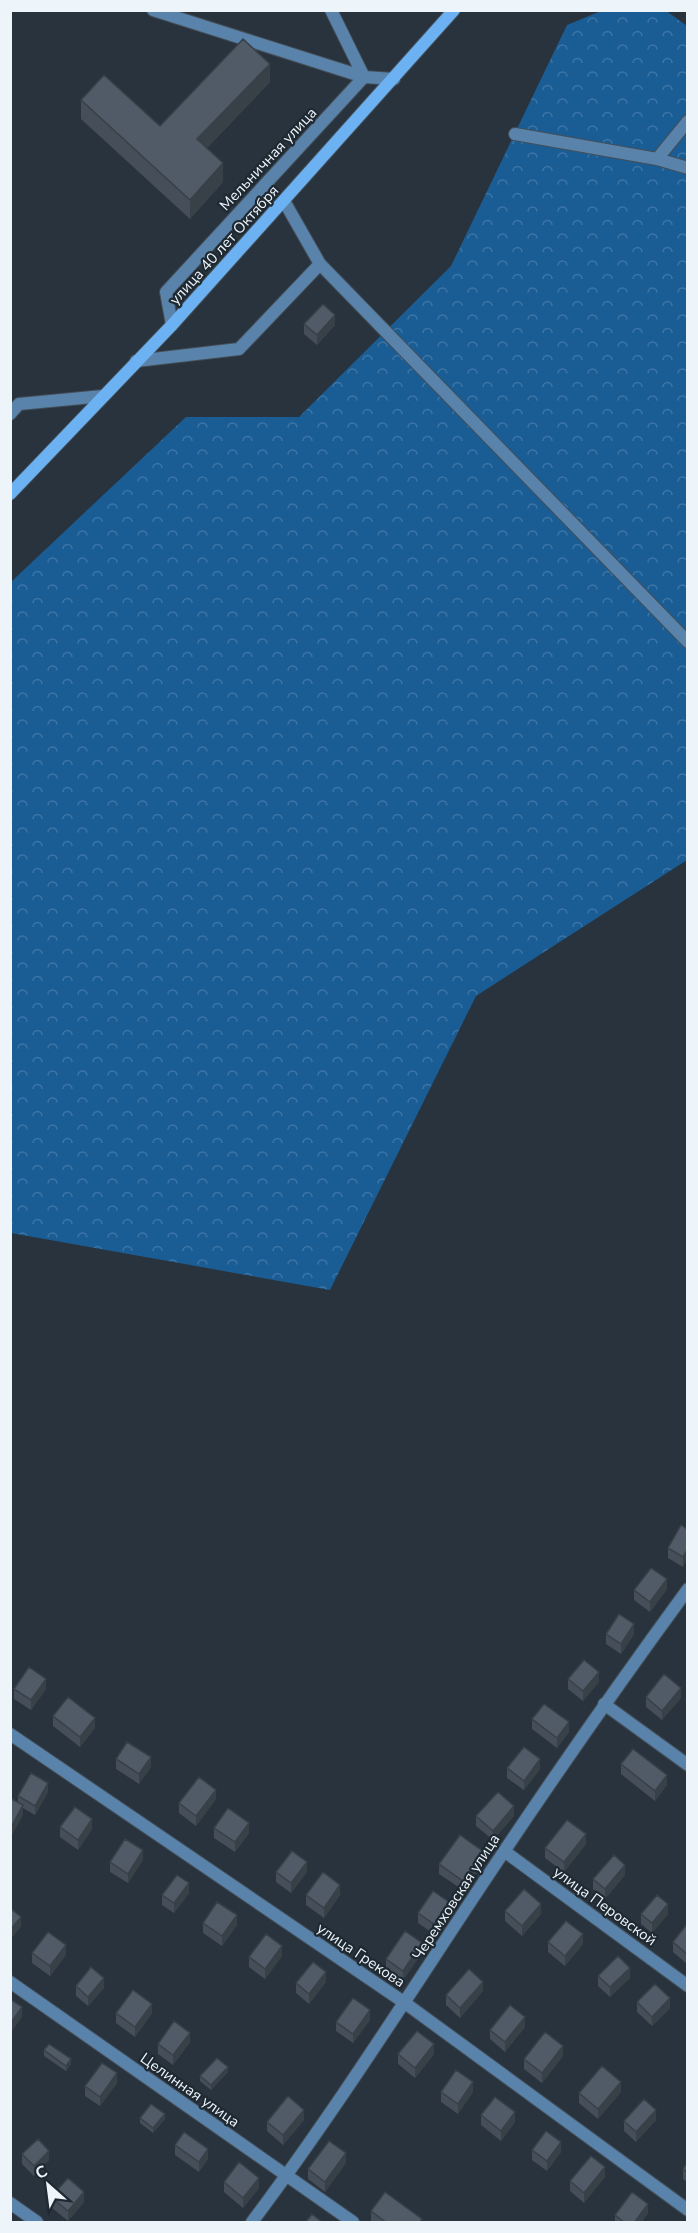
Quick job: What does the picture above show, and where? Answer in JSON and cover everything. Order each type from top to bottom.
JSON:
[{"type":"main road","name":"улица 40 лет Октября","points":[[10,494],[172,325],[454,10]]},
{"type":"street","points":[[153,10],[364,77],[394,79]]},
{"type":"street","points":[[331,10],[364,77]]},
{"type":"street","name":"Мельничная улица","points":[[172,325],[166,292],[364,77]]},
{"type":"street","points":[[657,159],[687,121]]},
{"type":"street","points":[[515,134],[657,159],[687,168]]},
{"type":"street","points":[[284,201],[320,264],[687,642]]},
{"type":"street","points":[[136,361],[239,349],[320,264]]},
{"type":"street","points":[[10,414],[19,404],[103,396]]},
{"type":"street","name":"Черемховская улица","points":[[252,2223],[405,2003],[504,1851],[604,1704],[687,1589]]},
{"type":"street","points":[[604,1704],[687,1765]]},
{"type":"street","name":"улица Грекова","points":[[10,1734],[405,2003],[687,2210]]},
{"type":"street","name":"улица Перовской","points":[[504,1851],[687,1986]]},
{"type":"street","name":"Целинная улица","points":[[10,1982],[353,2223]]},
{"type":"street","points":[[10,2203],[37,2223]]},
{"type":"green space","points":[[665,10],[687,26],[687,860],[476,996],[330,1290],[11,1233],[12,581],[186,417],[299,417],[451,266],[567,25],[601,11]]},
{"type":"building","points":[[243,39],[270,64],[197,139],[223,163],[190,200],[81,100],[104,75],[160,126]]},
{"type":"building","points":[[323,304],[335,315],[317,335],[304,324]]},
{"type":"building","points":[[681,1525],[687,1529],[687,1550],[683,1557],[668,1548]]},
{"type":"building","points":[[651,1568],[667,1579],[650,1602],[634,1590]]},
{"type":"building","points":[[619,1614],[634,1624],[621,1644],[606,1634]]},
{"type":"building","points":[[584,1660],[599,1672],[583,1691],[568,1679]]},
{"type":"building","points":[[29,1667],[46,1679],[31,1700],[14,1689]]},
{"type":"building","points":[[664,1674],[681,1688],[662,1711],[646,1697]]},
{"type":"building","points":[[68,1697],[95,1718],[80,1737],[53,1716]]},
{"type":"building","points":[[544,1704],[569,1722],[557,1738],[532,1719]]},
{"type":"building","points":[[127,1742],[151,1757],[139,1774],[116,1759]]},
{"type":"building","points":[[524,1747],[540,1759],[524,1781],[507,1768]]},
{"type":"building","points":[[633,1749],[667,1775],[655,1791],[621,1764]]},
{"type":"building","points":[[31,1773],[48,1783],[35,1806],[18,1796]]},
{"type":"building","points":[[199,1777],[216,1790],[196,1816],[179,1803]]},
{"type":"building","points":[[498,1792],[514,1806],[493,1831],[476,1816]]},
{"type":"building","points":[[10,1798],[23,1805],[10,1829]]},
{"type":"building","points":[[75,1807],[92,1819],[78,1840],[60,1827]]},
{"type":"building","points":[[228,1808],[249,1823],[235,1842],[214,1828]]},
{"type":"building","points":[[567,1820],[586,1834],[564,1862],[545,1848]]},
{"type":"building","points":[[460,1835],[484,1852],[463,1881],[439,1864]]},
{"type":"building","points":[[125,1839],[143,1850],[128,1874],[110,1862]]},
{"type":"building","points":[[292,1851],[307,1862],[291,1883],[276,1872]]},
{"type":"building","points":[[614,1855],[625,1865],[605,1889],[593,1879]]},
{"type":"building","points":[[323,1872],[340,1885],[324,1908],[306,1895]]},
{"type":"building","points":[[177,1875],[189,1883],[174,1903],[162,1895]]},
{"type":"building","points":[[524,1889],[541,1904],[522,1926],[505,1911]]},
{"type":"building","points":[[433,1891],[449,1902],[434,1924],[418,1913]]},
{"type":"building","points":[[657,1895],[668,1904],[652,1923],[641,1914]]},
{"type":"building","points":[[217,1902],[237,1915],[222,1936],[203,1923]]},
{"type":"building","points":[[10,1908],[21,1917],[10,1930]]},
{"type":"building","points":[[566,1921],[583,1934],[565,1956],[548,1942]]},
{"type":"building","points":[[687,1924],[687,1954],[673,1942]]},
{"type":"building","points":[[405,1931],[422,1943],[403,1971],[386,1959]]},
{"type":"building","points":[[48,1932],[66,1945],[50,1966],[32,1953]]},
{"type":"building","points":[[266,1934],[282,1946],[265,1969],[249,1957]]},
{"type":"building","points":[[618,1956],[630,1968],[610,1987],[598,1976]]},
{"type":"building","points":[[313,1962],[326,1972],[309,1994],[296,1983]]},
{"type":"building","points":[[91,1967],[104,1978],[88,1997],[76,1986]]},
{"type":"building","points":[[469,1969],[483,1982],[460,2008],[446,1995]]},
{"type":"building","points":[[655,1984],[670,1998],[652,2017],[637,2002]]},
{"type":"building","points":[[133,1990],[152,2004],[135,2027],[116,2013]]},
{"type":"building","points":[[353,1998],[370,2010],[353,2034],[336,2022]]},
{"type":"building","points":[[10,1999],[22,2007],[10,2024]]},
{"type":"building","points":[[510,2005],[525,2017],[505,2042],[490,2030]]},
{"type":"building","points":[[174,2021],[190,2033],[173,2055],[158,2044]]},
{"type":"building","points":[[417,2031],[434,2044],[415,2068],[398,2054]]},
{"type":"building","points":[[545,2032],[563,2046],[542,2073],[524,2059]]},
{"type":"building","points":[[49,2044],[71,2059],[66,2066],[44,2050]]},
{"type":"building","points":[[217,2058],[228,2067],[211,2085],[200,2076]]},
{"type":"building","points":[[102,2063],[117,2073],[100,2097],[85,2086]]},
{"type":"building","points":[[602,2066],[621,2082],[598,2109],[579,2093]]},
{"type":"building","points":[[456,2070],[473,2082],[458,2104],[441,2092]]},
{"type":"building","points":[[288,2096],[304,2110],[283,2135],[267,2122]]},
{"type":"building","points":[[495,2097],[515,2112],[501,2131],[481,2115]]},
{"type":"building","points":[[644,2099],[656,2110],[636,2132],[624,2121]]},
{"type":"building","points":[[151,2104],[165,2114],[153,2128],[140,2118]]},
{"type":"building","points":[[546,2131],[561,2142],[547,2161],[532,2150]]},
{"type":"building","points":[[184,2132],[208,2149],[199,2162],[175,2145]]},
{"type":"building","points":[[38,2139],[49,2151],[34,2166],[22,2154]]},
{"type":"building","points":[[329,2141],[346,2153],[325,2182],[308,2169]]},
{"type":"building","points":[[591,2156],[605,2167],[584,2193],[570,2181]]},
{"type":"building","points":[[239,2162],[259,2178],[243,2198],[224,2182]]},
{"type":"building","points":[[68,2178],[84,2192],[68,2211],[51,2197]]},
{"type":"building","points":[[385,2192],[422,2219],[419,2223],[387,2223],[371,2211]]},
{"type":"building","points":[[632,2192],[648,2204],[634,2223],[625,2223],[615,2215]]},
{"type":"building","points":[[312,2214],[323,2223],[305,2223]]}]
